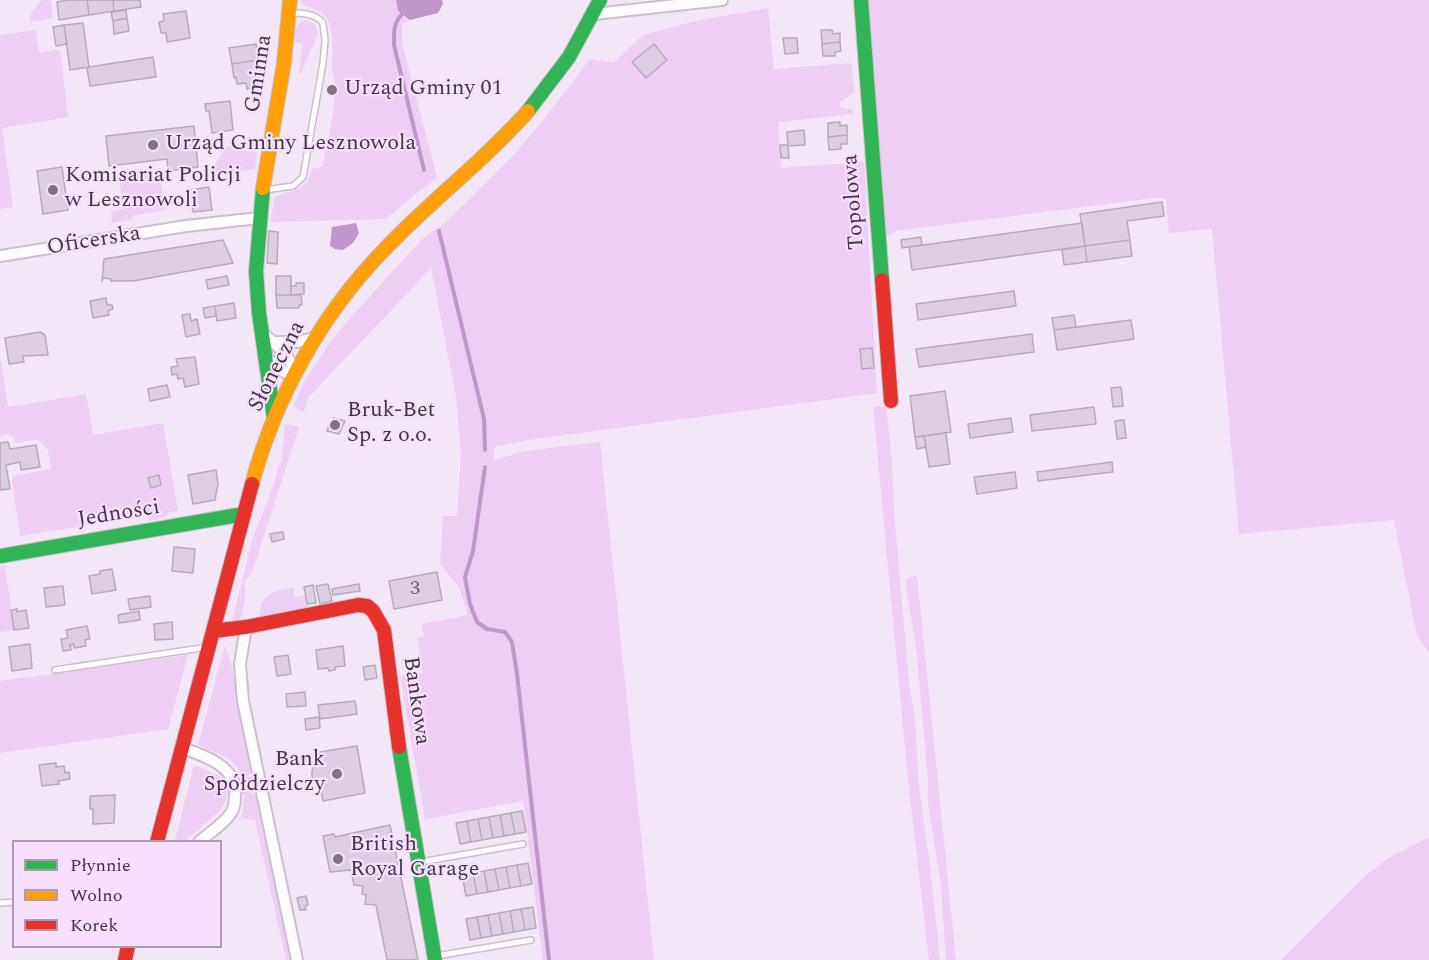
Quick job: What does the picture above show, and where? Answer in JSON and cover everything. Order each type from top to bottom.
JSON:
[{"type":"street","name":"Słoneczna","points":[[158,840],[256,471],[274,418],[295,374],[314,338],[365,270],[426,209],[501,140],[537,101],[572,54],[600,0]]},
{"type":"street","points":[[594,14],[660,4],[722,0]]},
{"type":"street","name":"Topolowa","points":[[861,0],[891,401]]},
{"type":"street","name":"Gminna","points":[[274,418],[264,356],[265,338],[256,251],[290,7]]},
{"type":"street","name":"Oficerska","points":[[0,256],[186,226],[259,218]]},
{"type":"street","points":[[265,338],[297,342],[314,338]]},
{"type":"street","points":[[264,356],[286,373],[295,374],[292,363],[265,338]]},
{"type":"street","name":"Jedności","points":[[0,556],[244,514]]},
{"type":"street","name":"Bankowa","points":[[213,631],[246,627],[358,605],[367,606],[373,611],[384,630],[387,645],[394,714],[435,958]]},
{"type":"street","points":[[246,627],[240,664],[243,701],[297,960]]},
{"type":"street","points":[[182,748],[212,760],[228,772],[236,788],[235,803],[231,812],[201,840]]},
{"type":"street","points":[[236,788],[260,782]]},
{"type":"lane","points":[[264,190],[293,186],[303,177],[323,63],[325,40],[323,23],[316,17],[290,7]]},
{"type":"lane","points":[[55,670],[209,646]]},
{"type":"lane","points":[[419,863],[523,844]]},
{"type":"lane","points":[[435,958],[531,940]]},
{"type":"shaded area","points":[[42,0],[51,0],[53,18],[30,22],[31,13]]},
{"type":"shaded area","points":[[299,0],[396,0],[398,11],[410,20],[402,23],[402,43],[437,177],[385,219],[270,222],[275,197],[299,188],[307,182],[313,168],[318,169],[323,165],[334,103],[335,80],[332,73],[332,39],[329,22],[319,11],[305,6]]},
{"type":"shaded area","points":[[396,0],[442,0],[443,4],[438,13],[410,20],[398,11]]},
{"type":"shaded area","points":[[868,0],[1429,0],[1429,652],[1417,636],[1394,520],[1239,534],[1212,229],[1169,233],[1166,198],[1155,198],[895,231],[885,237]]},
{"type":"shaded area","points":[[768,8],[774,69],[851,63],[855,92],[840,102],[841,108],[852,109],[854,114],[778,122],[781,168],[864,162],[877,393],[528,440],[494,447],[494,460],[525,451],[600,442],[654,960],[543,960],[523,801],[425,819],[400,677],[423,673],[417,638],[424,636],[422,624],[468,615],[459,587],[440,564],[443,516],[457,516],[461,455],[456,396],[431,268],[308,398],[304,412],[293,406],[305,380],[334,337],[423,238],[446,222],[512,157],[590,59],[613,63],[643,35],[700,20]]},
{"type":"shaded area","points":[[307,20],[315,24],[318,34],[299,73],[303,43],[294,42],[295,34],[298,25]]},
{"type":"shaded area","points":[[36,30],[39,52],[60,50],[68,117],[2,128],[13,207],[0,209],[0,35]]},
{"type":"shaded area","points":[[249,146],[257,150],[255,169],[215,174],[213,169],[224,148]]},
{"type":"shaded area","points":[[156,170],[160,173],[164,210],[132,216],[131,220],[112,223],[111,212],[123,209],[119,175]]},
{"type":"shaded area","points":[[356,223],[359,233],[353,243],[343,250],[330,246],[332,227]]},
{"type":"shaded area","points":[[0,356],[8,407],[86,394],[93,435],[163,423],[178,511],[169,512],[168,516],[149,521],[147,516],[20,536],[13,476],[51,469],[48,450],[38,439],[16,443],[13,437],[6,434],[0,436]]},
{"type":"shaded area","points":[[886,406],[919,786],[940,960],[929,960],[908,780],[873,407]]},
{"type":"shaded area","points":[[285,424],[299,427],[252,573],[245,581],[245,599],[240,620],[235,624],[232,621],[253,537],[282,457]]},
{"type":"shaded area","points":[[5,565],[14,630],[0,632],[0,566]]},
{"type":"shaded area","points":[[917,576],[956,960],[946,960],[941,886],[928,804],[928,780],[916,646],[906,588],[906,580]]},
{"type":"shaded area","points":[[294,587],[294,597],[306,596],[308,607],[260,617],[262,603],[269,594]]},
{"type":"shaded area","points":[[225,645],[231,663],[252,773],[246,777],[228,758],[198,745]]},
{"type":"shaded area","points":[[188,655],[168,729],[0,753],[0,681]]},
{"type":"shaded area","points":[[194,765],[218,775],[227,784],[226,800],[220,811],[186,840],[175,840]]},
{"type":"shaded area","points":[[249,792],[259,799],[292,960],[286,960],[255,820],[242,818],[244,794]]},
{"type":"shaded area","points":[[1429,837],[1429,960],[1281,960],[1363,878],[1388,858]]},
{"type":"building","points":[[87,0],[89,15],[59,20],[57,2]]},
{"type":"building","points":[[87,0],[113,0],[114,11],[89,15]]},
{"type":"building","points":[[113,0],[140,0],[141,7],[114,11]]},
{"type":"building","points":[[126,10],[127,18],[113,21],[111,12]]},
{"type":"building","points":[[186,11],[190,38],[167,42],[166,33],[161,33],[159,22],[164,21],[163,14]]},
{"type":"building","points":[[127,18],[129,31],[114,34],[113,21]]},
{"type":"building","points":[[83,23],[89,67],[70,70],[64,25]]},
{"type":"building","points":[[64,25],[67,44],[56,46],[53,27]]},
{"type":"building","points":[[821,30],[832,30],[833,34],[840,33],[840,42],[822,44]]},
{"type":"building","points":[[783,38],[797,38],[798,53],[785,54]]},
{"type":"building","points":[[840,42],[841,51],[835,52],[835,56],[823,56],[822,44]]},
{"type":"building","points":[[256,44],[258,60],[232,64],[229,48]]},
{"type":"building","points":[[654,44],[667,60],[646,78],[632,62]]},
{"type":"building","points":[[153,57],[156,77],[90,86],[87,68],[89,67]]},
{"type":"building","points":[[258,60],[262,86],[247,89],[246,83],[237,84],[232,64]]},
{"type":"building","points":[[230,101],[233,130],[212,133],[209,111],[206,111],[205,104]]},
{"type":"building","points":[[840,122],[840,126],[847,125],[847,135],[828,137],[828,123]]},
{"type":"building","points":[[194,126],[198,167],[168,171],[167,159],[109,166],[106,136]]},
{"type":"building","points":[[804,130],[805,145],[788,146],[787,132]]},
{"type":"building","points":[[847,135],[847,144],[841,144],[841,149],[829,150],[828,137]]},
{"type":"building","points":[[780,145],[788,145],[789,158],[781,158]]},
{"type":"building","name":"Komisariat Policji w Lesznowoli","points":[[62,167],[68,210],[43,214],[37,171]]},
{"type":"building","points":[[209,187],[212,210],[193,212],[190,190]]},
{"type":"building","points":[[1162,202],[1164,216],[1127,221],[1130,240],[1085,246],[1080,214]]},
{"type":"building","points":[[1082,223],[1085,246],[912,270],[909,247]]},
{"type":"building","points":[[269,231],[278,232],[277,264],[267,263]]},
{"type":"building","points":[[921,237],[922,245],[902,248],[901,240]]},
{"type":"building","points":[[223,240],[233,263],[133,281],[111,281],[111,279],[103,278],[102,281],[104,259]]},
{"type":"building","points":[[1130,240],[1132,256],[1087,262],[1085,246]]},
{"type":"building","points":[[1085,246],[1087,262],[1064,265],[1062,250]]},
{"type":"building","points":[[227,276],[229,285],[208,289],[206,280]]},
{"type":"building","points":[[276,276],[291,276],[291,295],[276,295]]},
{"type":"building","points":[[296,283],[304,283],[304,294],[291,295],[291,286],[296,286]]},
{"type":"building","points":[[1014,291],[1016,306],[918,320],[916,304]]},
{"type":"building","points":[[276,295],[301,295],[302,305],[299,305],[299,308],[277,308]]},
{"type":"building","points":[[106,298],[107,305],[112,305],[113,309],[108,311],[109,315],[93,318],[90,301]]},
{"type":"building","points":[[234,303],[236,318],[217,321],[215,306]]},
{"type":"building","points":[[215,306],[216,316],[205,318],[203,308]]},
{"type":"building","points":[[190,314],[191,321],[197,319],[200,334],[186,337],[182,315]]},
{"type":"building","points":[[1074,315],[1076,327],[1054,330],[1052,318]]},
{"type":"building","points":[[1131,320],[1134,339],[1057,350],[1054,330]]},
{"type":"building","points":[[40,332],[45,335],[48,355],[23,356],[24,362],[9,364],[5,338]]},
{"type":"building","points":[[1032,334],[1034,352],[919,367],[916,349]]},
{"type":"building","points":[[872,348],[874,368],[862,369],[860,349]]},
{"type":"building","points":[[195,357],[199,384],[185,387],[183,378],[178,379],[177,374],[172,375],[171,367],[178,366],[176,359]]},
{"type":"building","points":[[167,385],[170,397],[150,401],[148,389]]},
{"type":"building","points":[[1121,387],[1123,406],[1113,407],[1111,388]]},
{"type":"building","points":[[945,391],[951,432],[915,437],[910,396]]},
{"type":"building","points":[[1094,407],[1096,424],[1032,431],[1030,415]]},
{"type":"building","points":[[333,418],[345,421],[339,434],[327,431]]},
{"type":"building","points":[[1011,418],[1013,432],[970,438],[968,424]]},
{"type":"building","points":[[1124,420],[1126,438],[1117,439],[1115,421]]},
{"type":"building","points":[[946,433],[950,464],[929,467],[924,436]]},
{"type":"building","points":[[924,436],[926,447],[917,449],[915,437]]},
{"type":"building","points":[[8,442],[10,449],[36,445],[40,467],[21,470],[20,462],[6,465],[10,489],[0,490],[0,443]]},
{"type":"building","points":[[1112,462],[1113,472],[1038,481],[1037,472]]},
{"type":"building","points":[[216,470],[218,484],[215,500],[193,504],[188,475]]},
{"type":"building","points":[[1015,472],[1017,488],[977,494],[974,477]]},
{"type":"building","points":[[159,475],[161,485],[151,488],[148,478]]},
{"type":"building","points":[[283,532],[284,539],[272,542],[270,534]]},
{"type":"building","points":[[174,547],[195,549],[193,573],[172,571]]},
{"type":"building","points":[[112,569],[116,590],[92,594],[89,576]]},
{"type":"building","points":[[437,572],[442,600],[394,609],[389,581]]},
{"type":"building","points":[[328,584],[332,601],[320,604],[316,586]]},
{"type":"building","points":[[359,584],[360,591],[333,595],[332,589]]},
{"type":"building","points":[[313,585],[316,603],[307,604],[304,587]]},
{"type":"building","points":[[63,586],[65,605],[46,607],[44,588]]},
{"type":"building","points":[[150,596],[151,607],[130,610],[128,599]]},
{"type":"building","points":[[17,609],[17,612],[26,610],[29,628],[14,630],[11,610]]},
{"type":"building","points":[[139,611],[140,620],[119,623],[118,615]]},
{"type":"building","points":[[172,622],[173,639],[155,640],[154,624]]},
{"type":"building","points":[[87,626],[90,639],[85,640],[86,646],[74,648],[74,644],[70,645],[71,650],[63,651],[61,639],[68,638],[66,630]]},
{"type":"building","points":[[30,644],[32,668],[12,671],[9,647]]},
{"type":"building","points":[[343,646],[345,666],[335,667],[335,670],[329,671],[328,668],[318,669],[316,650]]},
{"type":"building","points":[[288,655],[291,674],[277,676],[274,657]]},
{"type":"building","points":[[375,665],[377,678],[365,680],[363,667]]},
{"type":"building","points":[[305,692],[306,706],[287,707],[286,694]]},
{"type":"building","points":[[355,701],[357,714],[320,719],[318,705]]},
{"type":"building","points":[[319,717],[320,728],[306,730],[305,719]]},
{"type":"building","name":"Bank Spółdzielczy","points":[[357,746],[365,793],[323,801],[320,786],[315,783],[312,776],[316,763],[314,753]]},
{"type":"building","points":[[56,763],[56,767],[64,766],[65,773],[69,772],[70,779],[58,781],[59,784],[42,786],[39,765]]},
{"type":"building","points":[[115,795],[114,823],[93,824],[90,796]]},
{"type":"building","points":[[522,811],[526,832],[515,834],[511,813]]},
{"type":"building","points":[[511,813],[515,834],[504,836],[500,815]]},
{"type":"building","points":[[500,815],[504,836],[493,838],[489,817]]},
{"type":"building","points":[[489,817],[493,838],[482,840],[478,819]]},
{"type":"building","points":[[478,819],[482,840],[471,842],[467,821]]},
{"type":"building","points":[[467,821],[471,842],[460,844],[456,823]]},
{"type":"building","points":[[390,825],[418,960],[387,960],[376,905],[365,904],[366,895],[362,894],[363,886],[354,885],[351,870],[330,872],[323,836],[334,834],[335,837]]},
{"type":"building","points":[[528,863],[532,884],[521,886],[517,865]]},
{"type":"building","points":[[517,865],[521,886],[510,888],[506,867]]},
{"type":"building","points":[[506,867],[510,888],[499,890],[495,869]]},
{"type":"building","points":[[495,869],[499,890],[488,892],[484,871]]},
{"type":"building","points":[[484,871],[488,892],[477,894],[473,873]]},
{"type":"building","points":[[473,873],[477,894],[466,896],[462,875]]},
{"type":"building","points":[[306,896],[308,905],[305,906],[306,910],[300,910],[297,898]]},
{"type":"building","points":[[533,907],[536,928],[525,930],[521,909]]},
{"type":"building","points":[[521,909],[525,930],[514,932],[510,911]]},
{"type":"building","points":[[510,911],[514,932],[503,934],[499,913]]},
{"type":"building","points":[[499,913],[503,934],[492,936],[488,915]]},
{"type":"building","points":[[488,915],[492,936],[481,938],[477,917]]},
{"type":"building","points":[[477,917],[481,938],[470,940],[466,919]]},
{"type":"waterway","points":[[402,14],[396,25],[394,45],[424,170]]},
{"type":"waterway","points":[[439,231],[484,419],[485,450]]},
{"type":"waterway","points":[[485,467],[473,551],[465,577],[470,604],[477,622],[487,629],[505,632],[512,642],[549,960]]},
{"type":"traffic: fast","points":[[528,111],[569,57],[600,0]]},
{"type":"traffic: fast","points":[[861,0],[882,280]]},
{"type":"traffic: fast","points":[[263,188],[256,271],[259,313],[274,418]]},
{"type":"traffic: fast","points":[[0,556],[244,514]]},
{"type":"traffic: fast","points":[[399,747],[435,960]]},
{"type":"traffic: slow","points":[[263,188],[284,63],[290,0]]},
{"type":"traffic: slow","points":[[252,484],[273,420],[287,389],[320,330],[340,302],[383,251],[493,148],[528,111]]},
{"type":"traffic: jam","points":[[882,280],[891,401]]},
{"type":"traffic: jam","points":[[158,840],[252,484]]},
{"type":"traffic: jam","points":[[213,631],[246,627],[358,605],[367,606],[373,611],[384,630],[399,747]]},
{"type":"traffic: jam","points":[[125,960],[128,948]]},
{"type":"place","name":"Urząd Gminy 01","points":[[332,90]]},
{"type":"place","name":"Urząd Gminy Lesznowola","points":[[153,145]]},
{"type":"place","name":"Komisariat Policji w Lesznowoli","points":[[53,190]]},
{"type":"place","name":"Bruk-Bet Sp. z o.o.","points":[[335,425]]},
{"type":"place","name":"Bank Spółdzielczy","points":[[337,774]]},
{"type":"place","name":"British Royal Garage","points":[[338,859]]}]
